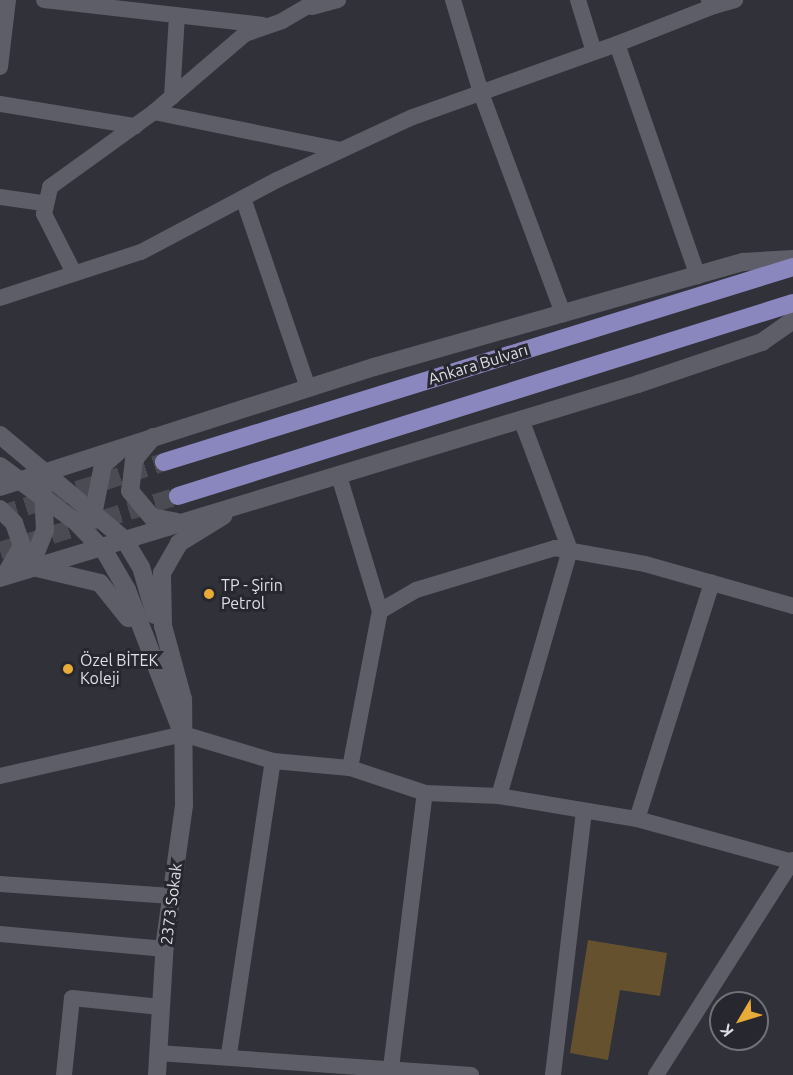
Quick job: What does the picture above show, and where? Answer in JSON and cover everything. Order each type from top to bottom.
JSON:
[{"type":"main road","points":[[0,487],[308,388],[743,262],[793,259]]},
{"type":"main road","name":"Ankara Bulvarı","points":[[164,462],[793,267]]},
{"type":"main road","points":[[178,496],[793,303]]},
{"type":"main road","points":[[0,577],[339,476],[762,342],[793,320]]},
{"type":"main road","points":[[0,435],[42,473],[124,539],[141,567],[169,653]]},
{"type":"main road","points":[[153,437],[134,460],[130,491],[152,517],[180,522]]},
{"type":"main road","points":[[87,531],[94,513],[103,465],[124,446]]},
{"type":"main road","points":[[0,466],[87,531],[100,546],[127,590],[162,687],[183,734]]},
{"type":"main road","points":[[26,570],[40,547],[42,473]]},
{"type":"main road","points":[[169,653],[161,601],[169,556],[180,543],[242,504]]},
{"type":"main road","points":[[0,509],[14,523],[22,546],[18,559],[0,577]]},
{"type":"main road","points":[[26,570],[76,574],[109,591],[162,687]]},
{"type":"main road","name":"2373 Sokak","points":[[157,1075],[165,948],[184,805],[183,699],[169,653]]},
{"type":"street","points":[[0,67],[8,0]]},
{"type":"street","points":[[44,0],[269,26]]},
{"type":"street","points":[[42,203],[50,187],[154,112],[244,34],[269,26],[315,3],[338,0]]},
{"type":"street","points":[[453,0],[481,93],[563,314]]},
{"type":"street","points":[[578,0],[594,52]]},
{"type":"street","points":[[0,298],[73,272],[141,252],[341,150],[481,93],[617,44],[713,2],[735,0]]},
{"type":"street","points":[[172,97],[177,16]]},
{"type":"street","points":[[617,44],[698,276]]},
{"type":"street","points":[[0,104],[135,126]]},
{"type":"street","points":[[154,112],[341,150]]},
{"type":"street","points":[[0,197],[42,203]]},
{"type":"street","points":[[243,198],[308,388]]},
{"type":"street","points":[[42,203],[73,272]]},
{"type":"street","points":[[499,796],[570,550],[520,419]]},
{"type":"street","points":[[339,476],[380,610],[350,768]]},
{"type":"street","points":[[380,610],[416,590],[555,549],[570,550],[712,583],[793,606]]},
{"type":"street","points":[[637,819],[712,583]]},
{"type":"street","points":[[0,777],[183,734],[273,761],[350,768],[425,793],[499,796],[584,813],[637,819],[793,861],[656,1075]]},
{"type":"street","points":[[229,1054],[273,761]]},
{"type":"street","points":[[391,1068],[425,793]]},
{"type":"street","points":[[553,1075],[584,813]]},
{"type":"street","points":[[0,884],[172,896]]},
{"type":"street","points":[[0,934],[165,948]]},
{"type":"street","points":[[64,1075],[72,998],[161,1007]]},
{"type":"street","points":[[158,1053],[229,1054],[471,1075]]},
{"type":"shaded area","points":[[588,940],[667,953],[660,996],[620,990],[608,1060],[570,1053]]},
{"type":"tunnel","points":[[0,515],[164,462]]},
{"type":"tunnel","points":[[0,551],[178,496]]},
{"type":"place","name":"TP - Şirin Petrol","points":[[209,594]]},
{"type":"place","name":"Özel BİTEK Koleji","points":[[68,669]]}]
